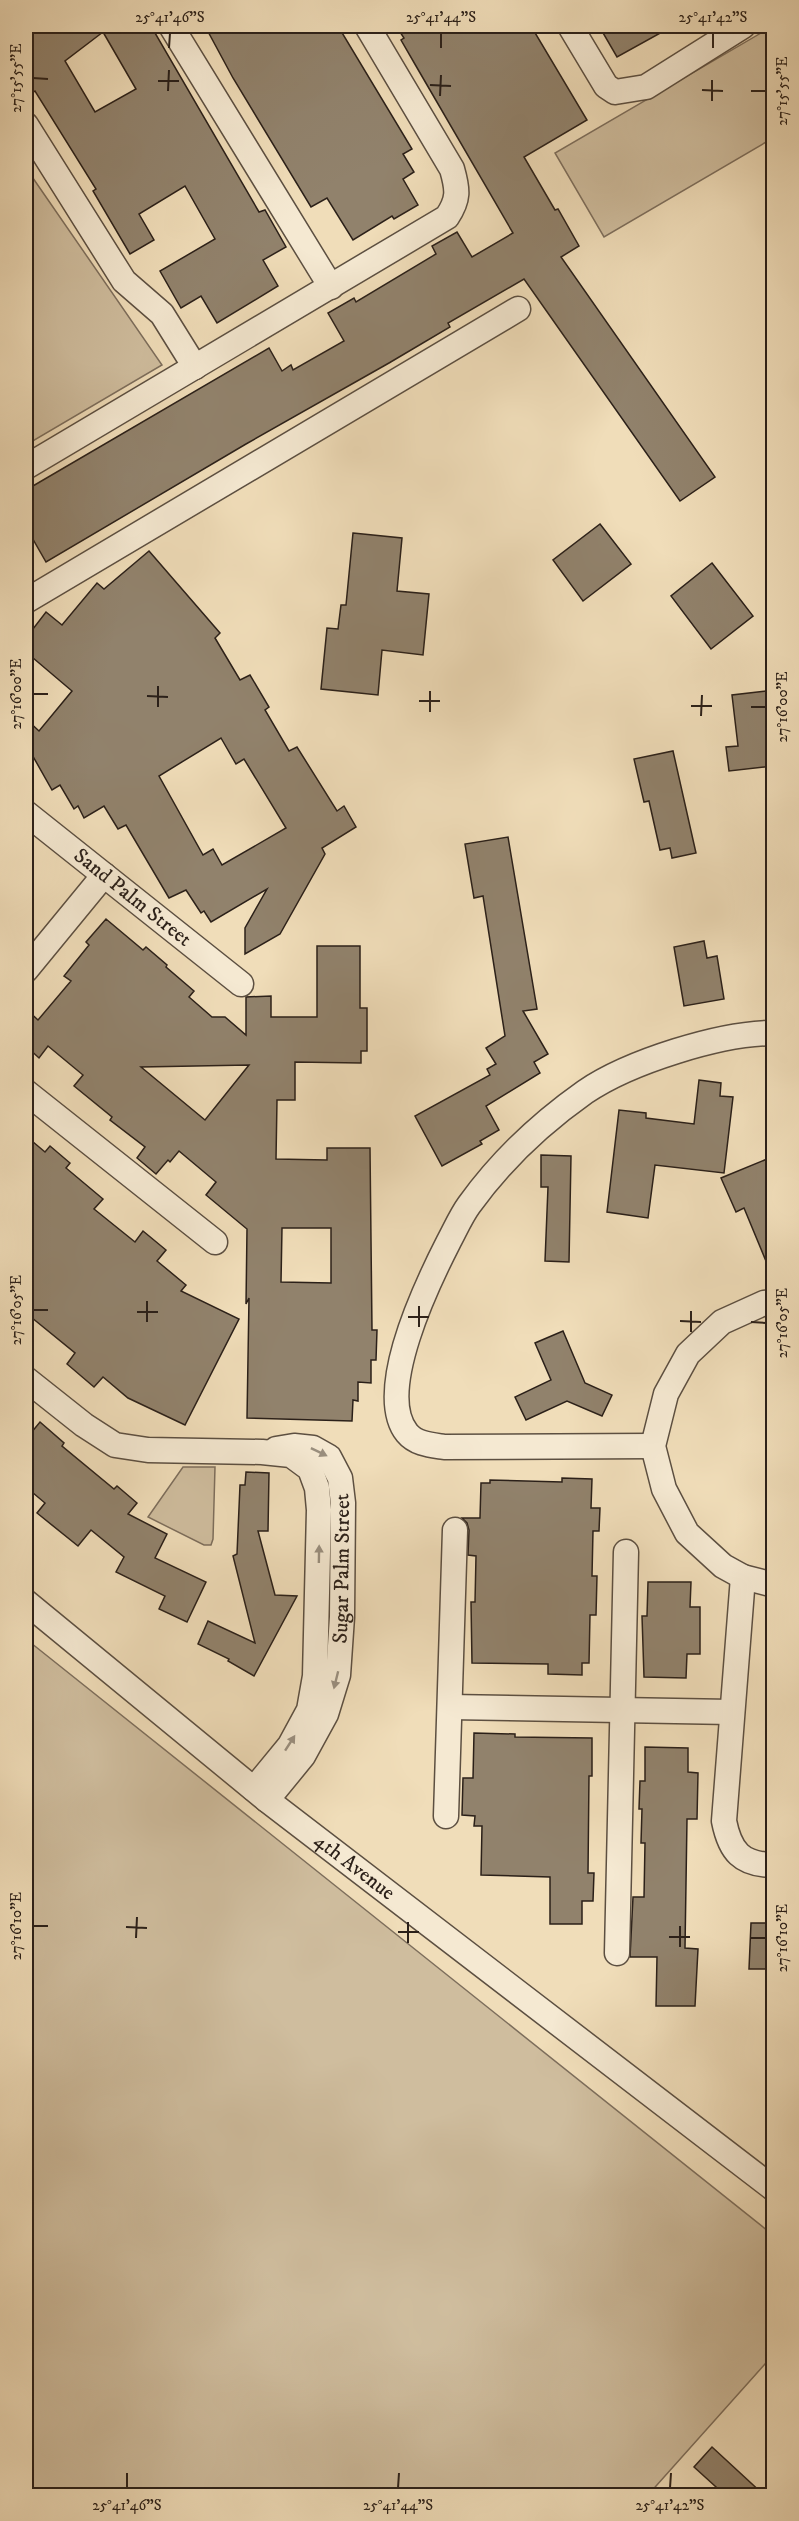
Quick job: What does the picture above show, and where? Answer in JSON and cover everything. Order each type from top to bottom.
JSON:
[{"type":"street","points":[[171,26],[331,287]]},
{"type":"street","points":[[26,467],[447,217],[456,204],[457,185],[452,169],[367,26]]},
{"type":"street","points":[[570,26],[606,86],[615,92],[646,87],[743,26]]},
{"type":"street","points":[[26,125],[124,280],[162,314],[195,367]]},
{"type":"street","points":[[26,601],[518,309]]},
{"type":"street","name":"Sand Palm Street","points":[[26,813],[241,984]]},
{"type":"street","points":[[26,970],[104,875]]},
{"type":"street","points":[[653,1446],[444,1447],[422,1443],[408,1434],[398,1414],[397,1390],[405,1346],[428,1282],[467,1208],[503,1162],[556,1115],[586,1092],[628,1070],[698,1045],[755,1033],[774,1033]]},
{"type":"street","points":[[26,1092],[214,1242]]},
{"type":"street","points":[[774,1302],[764,1303],[722,1322],[688,1353],[666,1394],[653,1446],[664,1489],[687,1533],[723,1566],[744,1577],[774,1585]]},
{"type":"street","name":"Sugar Palm Street","points":[[26,1379],[84,1425],[115,1445],[148,1450],[262,1452],[291,1455],[310,1469],[317,1488],[320,1510],[315,1676],[309,1710],[261,1795]]},
{"type":"street","points":[[446,1816],[455,1530]]},
{"type":"street","points":[[616,1953],[627,1552]]},
{"type":"street","points":[[744,1577],[731,1712],[724,1821],[728,1840],[740,1856],[759,1865],[774,1865]]},
{"type":"street","name":"4th Avenue","points":[[26,1602],[261,1795],[774,2189]]},
{"type":"street","points":[[450,1707],[731,1712]]},
{"type":"shaded area","points":[[773,26],[773,138],[604,237],[555,153]]},
{"type":"shaded area","points":[[26,168],[162,365],[26,445]]},
{"type":"shaded area","points":[[183,1467],[215,1467],[211,1545],[204,1545],[148,1517]]},
{"type":"shaded area","points":[[26,1639],[773,2235],[773,2355],[648,2495],[26,2495]]},
{"type":"building","points":[[26,26],[151,26],[259,212],[265,210],[286,247],[263,260],[278,286],[217,323],[201,296],[181,308],[160,271],[215,239],[185,186],[139,214],[154,240],[130,254],[93,191],[96,189],[35,91],[26,97]],"holes":[[[103,32],[136,89],[95,112],[65,61]]]},
{"type":"building","points":[[205,26],[338,26],[412,149],[403,154],[414,172],[403,179],[418,205],[394,219],[392,216],[353,240],[327,198],[311,207],[233,78]]},
{"type":"building","points":[[396,26],[531,26],[587,120],[524,157],[579,246],[561,257],[715,477],[680,501],[524,279],[448,323],[450,327],[46,562],[26,527],[26,490],[269,348],[282,371],[291,365],[293,370],[344,341],[328,313],[354,298],[356,302],[436,254],[432,246],[457,232],[472,257],[513,233],[401,40],[404,38]]},
{"type":"building","points":[[599,26],[673,26],[617,57]]},
{"type":"building","points":[[600,524],[631,564],[583,601],[553,560]]},
{"type":"building","points":[[353,533],[402,538],[397,591],[429,594],[423,655],[382,650],[378,695],[321,689],[327,628],[338,629],[341,605],[346,605]]},
{"type":"building","points":[[149,551],[220,633],[215,638],[240,680],[250,675],[269,707],[265,710],[289,751],[297,747],[337,811],[344,806],[356,827],[322,848],[325,854],[280,934],[245,954],[245,928],[267,889],[211,922],[204,911],[201,913],[186,890],[169,898],[126,825],[118,829],[104,806],[84,818],[78,806],[74,809],[60,785],[52,790],[26,744],[26,719],[39,731],[72,691],[26,652],[26,638],[46,612],[62,625],[97,583],[104,589]],"holes":[[[221,738],[236,764],[244,759],[286,828],[222,865],[213,849],[203,855],[159,776]]]},
{"type":"building","points":[[712,563],[753,616],[711,649],[671,596]]},
{"type":"building","points":[[774,690],[774,766],[729,771],[726,747],[738,746],[732,695]]},
{"type":"building","points":[[673,751],[696,853],[672,858],[670,848],[660,850],[649,801],[644,802],[634,759]]},
{"type":"building","points":[[508,837],[537,1009],[523,1011],[548,1054],[534,1062],[540,1073],[486,1106],[499,1130],[480,1141],[482,1144],[442,1166],[415,1116],[490,1075],[487,1069],[496,1064],[486,1048],[505,1036],[483,896],[474,898],[465,844]]},
{"type":"building","points":[[106,919],[143,950],[146,947],[167,965],[166,967],[194,991],[189,997],[212,1017],[225,1017],[246,1035],[246,997],[271,996],[271,1017],[317,1017],[317,946],[360,946],[360,1008],[367,1008],[367,1051],[361,1051],[361,1063],[295,1062],[295,1100],[277,1100],[276,1159],[327,1160],[327,1148],[370,1148],[372,1330],[377,1330],[376,1360],[371,1360],[371,1383],[358,1382],[358,1401],[353,1400],[352,1421],[247,1418],[249,1298],[246,1304],[247,1229],[206,1195],[216,1182],[179,1151],[156,1174],[137,1158],[145,1147],[110,1120],[112,1117],[74,1086],[83,1075],[48,1046],[39,1058],[26,1046],[26,1009],[38,1020],[71,981],[64,976],[89,945],[86,942]],"holes":[[[249,1065],[205,1120],[141,1067]],[[282,1228],[331,1228],[331,1283],[281,1282]]]},
{"type":"building","points":[[704,941],[707,958],[717,956],[724,999],[684,1006],[674,947]]},
{"type":"building","points":[[699,1080],[721,1083],[720,1096],[733,1097],[724,1173],[655,1165],[648,1218],[607,1212],[619,1110],[646,1113],[646,1118],[694,1124]]},
{"type":"building","points":[[26,1136],[45,1152],[50,1146],[70,1163],[66,1168],[103,1199],[94,1209],[135,1242],[143,1231],[166,1250],[157,1261],[186,1285],[181,1291],[239,1319],[185,1425],[128,1398],[103,1377],[94,1387],[67,1364],[75,1353],[26,1313]]},
{"type":"building","points":[[541,1155],[571,1156],[569,1262],[545,1261],[548,1187],[541,1187]]},
{"type":"building","points":[[767,1159],[774,1176],[773,1278],[744,1208],[736,1212],[721,1178]]},
{"type":"building","points":[[563,1331],[585,1383],[612,1395],[602,1416],[567,1401],[526,1420],[515,1397],[551,1380],[535,1343]]},
{"type":"building","points":[[40,1422],[64,1443],[62,1446],[114,1489],[117,1486],[137,1503],[128,1514],[167,1534],[155,1558],[206,1582],[187,1622],[159,1609],[165,1596],[116,1572],[124,1557],[91,1530],[78,1546],[37,1513],[45,1503],[26,1487],[26,1439]]},
{"type":"building","points":[[246,1472],[269,1473],[268,1531],[258,1531],[275,1595],[297,1596],[254,1676],[228,1661],[229,1659],[198,1644],[208,1621],[255,1643],[233,1556],[237,1554],[240,1485],[245,1485]]},
{"type":"building","points":[[562,1478],[592,1479],[591,1508],[600,1508],[599,1531],[593,1531],[592,1576],[597,1576],[596,1615],[590,1615],[589,1663],[582,1663],[582,1675],[548,1674],[548,1664],[472,1663],[471,1602],[475,1602],[476,1556],[468,1555],[469,1530],[462,1518],[480,1518],[481,1483],[490,1483],[490,1480],[562,1482]]},
{"type":"building","points":[[648,1582],[691,1582],[690,1607],[700,1607],[700,1654],[687,1654],[686,1678],[644,1677],[642,1616],[647,1616]]},
{"type":"building","points":[[474,1733],[515,1734],[515,1737],[592,1738],[592,1776],[589,1776],[588,1873],[594,1873],[593,1901],[582,1901],[582,1924],[550,1924],[550,1877],[481,1875],[482,1826],[474,1826],[475,1816],[462,1815],[463,1778],[473,1778]]},
{"type":"building","points":[[645,1747],[688,1748],[688,1772],[698,1773],[697,1819],[687,1819],[685,1948],[698,1949],[695,2006],[656,2006],[657,1957],[630,1957],[633,1897],[644,1897],[645,1843],[641,1843],[642,1809],[639,1809],[640,1781],[645,1781]]},
{"type":"building","points":[[751,1923],[774,1923],[774,1969],[749,1969]]},
{"type":"building","points":[[712,2447],[765,2496],[726,2496],[694,2467]]}]
